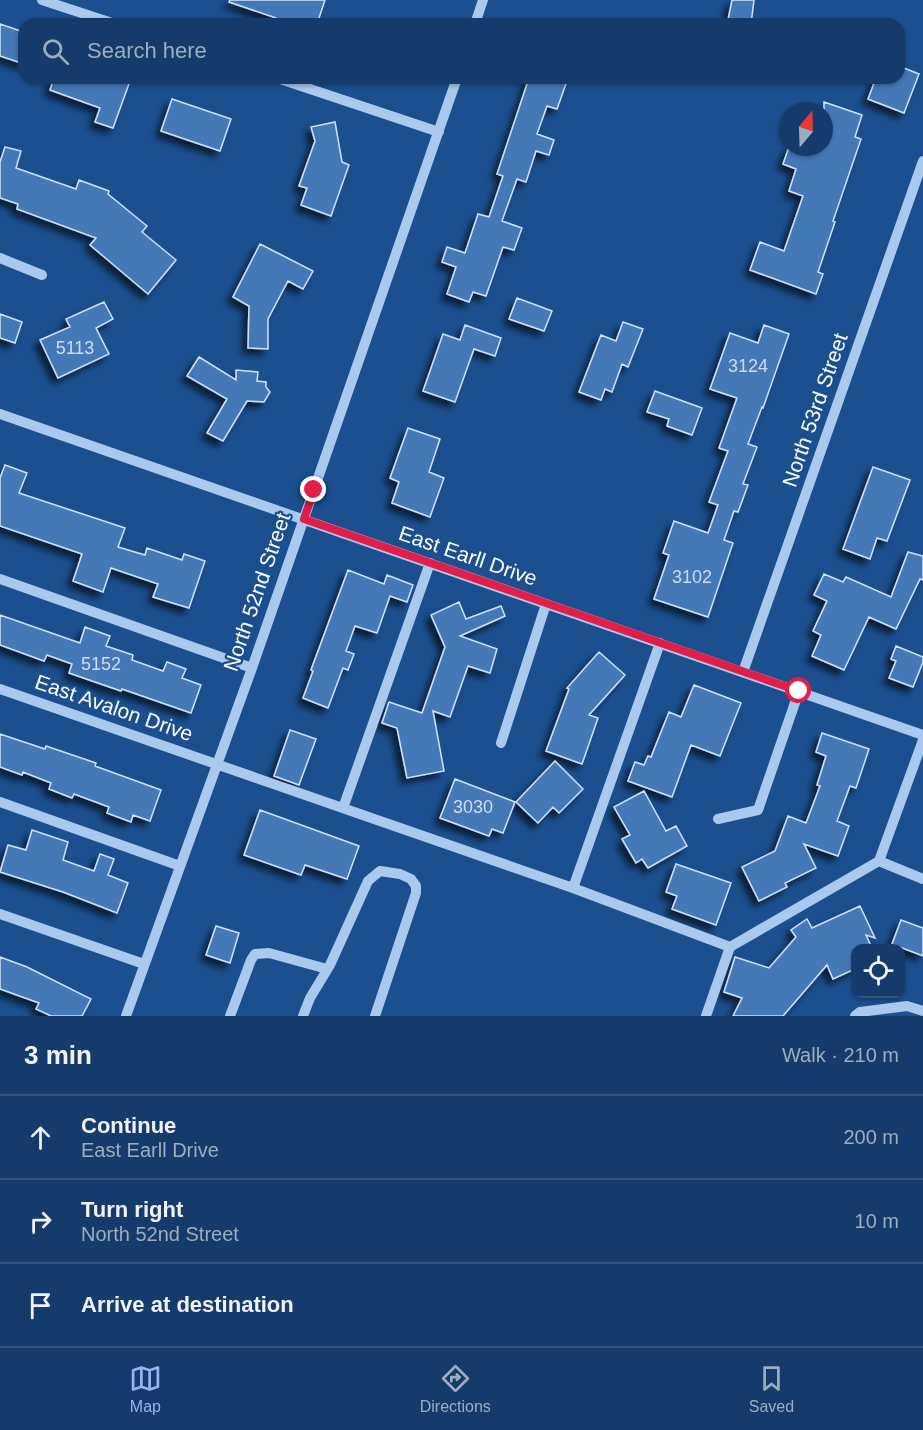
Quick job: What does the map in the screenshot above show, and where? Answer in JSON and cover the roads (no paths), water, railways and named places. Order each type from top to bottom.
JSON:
[{"type":"street","points":[[42,0],[97,18]]},
{"type":"street","points":[[477,18],[483,0]]},
{"type":"street","points":[[295,84],[439,132]]},
{"type":"street","name":"North 52nd Street","points":[[126,1016],[252,668],[455,84]]},
{"type":"street","name":"North 53rd Street","points":[[743,672],[923,161]]},
{"type":"street","points":[[0,258],[42,275]]},
{"type":"street","name":"East Earll Drive","points":[[0,414],[923,735]]},
{"type":"street","points":[[343,808],[430,563]]},
{"type":"street","points":[[0,579],[252,668]]},
{"type":"street","points":[[501,743],[546,604]]},
{"type":"street","points":[[573,888],[660,643]]},
{"type":"street","name":"East Avalon Drive","points":[[0,688],[573,888],[730,947]]},
{"type":"street","points":[[718,819],[758,810],[799,691]]},
{"type":"street","points":[[706,1016],[730,947],[879,861],[923,740]]},
{"type":"street","points":[[0,802],[180,866]]},
{"type":"street","points":[[879,861],[923,879]]},
{"type":"street","points":[[303,1016],[368,881],[380,871],[385,870],[411,879],[416,886],[416,893],[375,1016]]},
{"type":"street","points":[[0,914],[144,964]]},
{"type":"street","points":[[230,1016],[250,960],[255,954],[269,953],[327,969]]},
{"type":"street","points":[[857,1014],[907,1006],[923,1011]]}]
